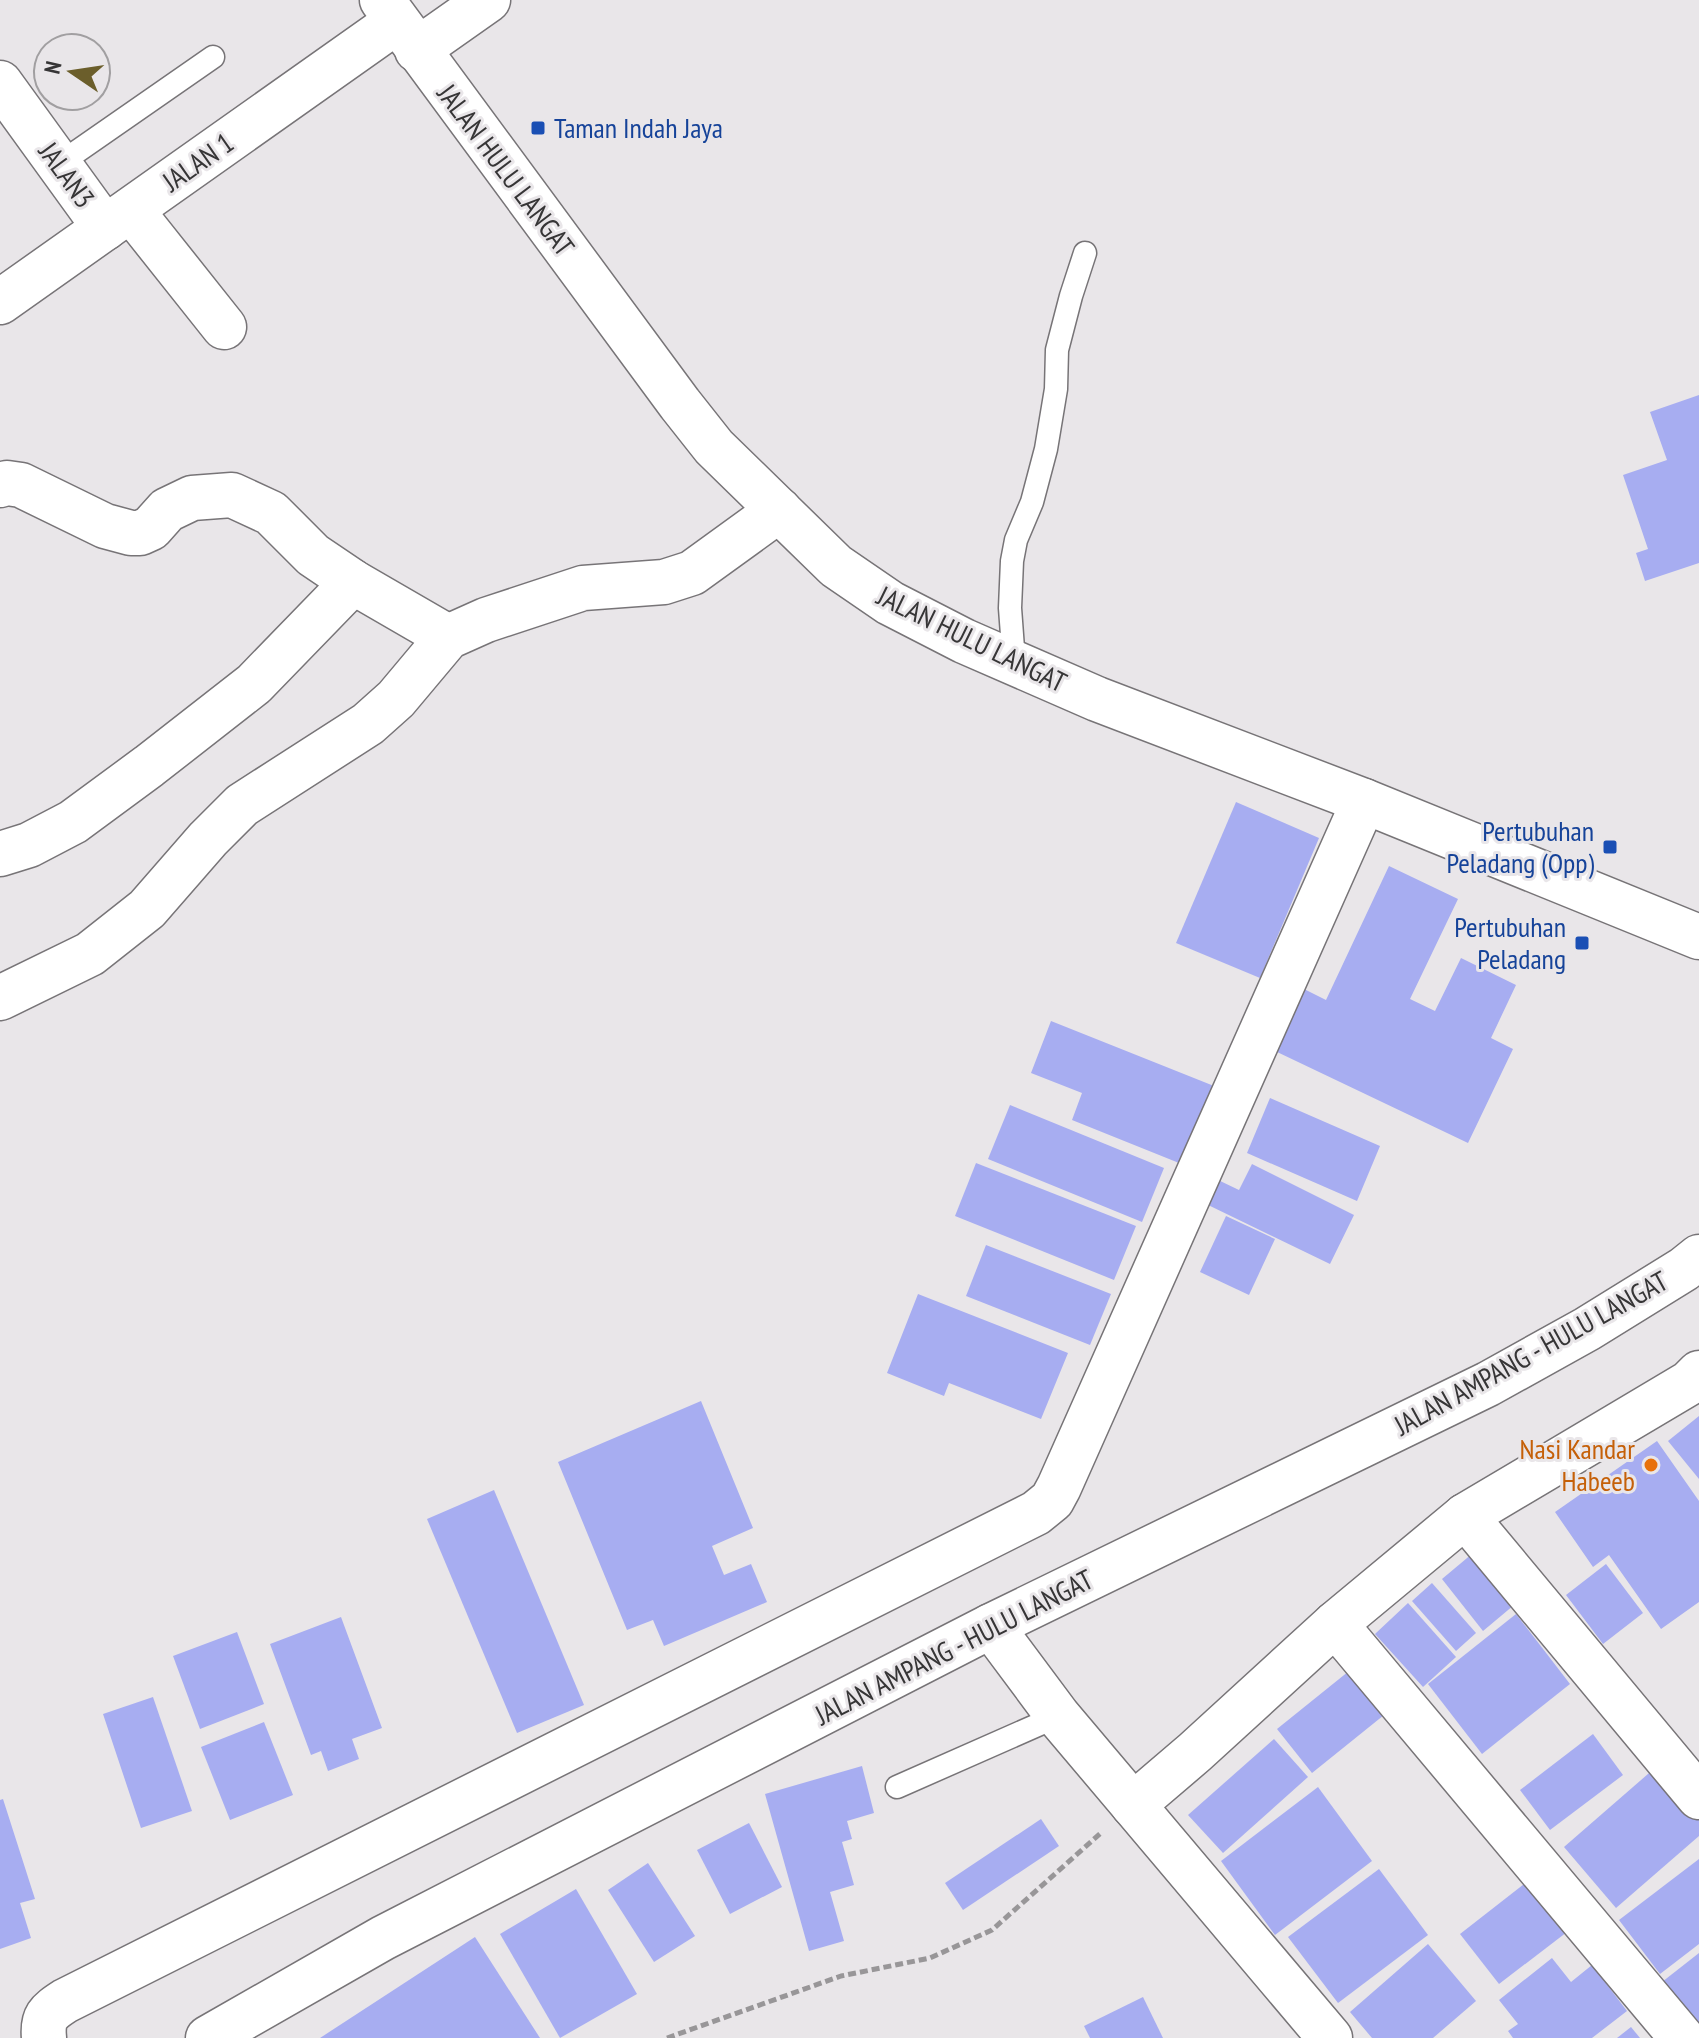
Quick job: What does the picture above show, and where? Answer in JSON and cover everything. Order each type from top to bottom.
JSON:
[{"type":"street","name":"JALAN 1","points":[[0,302],[398,24],[488,0]]},
{"type":"street","name":"JALAN HULU LANGAT","points":[[398,24],[714,447],[836,566],[890,603],[964,641],[1097,699],[1364,801],[1699,937]]},
{"type":"street","name":"JALAN3","points":[[0,83],[59,164],[224,327]]},
{"type":"street","points":[[0,485],[21,485],[105,526],[131,533],[151,528],[167,510],[192,498],[232,495],[271,513],[313,555],[448,637]]},
{"type":"street","points":[[0,998],[90,954],[147,909],[242,805],[368,724],[396,699],[448,637],[486,620],[583,588],[664,582],[692,573],[779,510]]},
{"type":"street","points":[[0,854],[29,845],[73,822],[149,766],[254,684],[353,582]]},
{"type":"street","points":[[44,2038],[43,2026],[49,2012],[65,2001],[1036,1513],[1052,1500],[1364,801]]},
{"type":"street","name":"JALAN AMPANG - HULU LANGAT","points":[[208,2038],[383,1938],[991,1626],[1488,1384],[1587,1329],[1694,1258]]},
{"type":"street","points":[[1133,1805],[1335,1624],[1465,1516],[1689,1383],[1699,1373]]},
{"type":"street","points":[[1465,1516],[1699,1797]]},
{"type":"street","points":[[1335,1624],[1682,2038]]},
{"type":"street","points":[[991,1626],[1058,1716],[1330,2038]]},
{"type":"lane","points":[[59,164],[213,57]]},
{"type":"lane","points":[[1014,662],[1010,608],[1012,561],[1046,449],[1056,389],[1057,350],[1085,253]]},
{"type":"lane","points":[[897,1787],[1058,1716]]},
{"type":"path","points":[[667,2038],[841,1976],[930,1958],[992,1930],[1133,1805]]},
{"type":"building","points":[[1699,395],[1699,563],[1645,581],[1636,553],[1648,549],[1623,475],[1667,460],[1650,412]]},
{"type":"building","points":[[1236,802],[1319,838],[1260,978],[1176,943]]},
{"type":"building","points":[[1389,866],[1458,899],[1410,999],[1435,1011],[1461,958],[1516,985],[1491,1038],[1513,1049],[1468,1143],[1275,1051],[1304,989],[1326,1000]]},
{"type":"building","points":[[1051,1021],[1214,1086],[1184,1165],[1072,1120],[1082,1093],[1031,1073]]},
{"type":"building","points":[[1270,1098],[1380,1146],[1357,1201],[1247,1153]]},
{"type":"building","points":[[1010,1105],[1164,1168],[1142,1222],[988,1159]]},
{"type":"building","points":[[976,1163],[1136,1226],[1114,1280],[955,1216]]},
{"type":"building","points":[[1252,1164],[1354,1215],[1330,1264],[1204,1203],[1216,1179],[1239,1190]]},
{"type":"building","points":[[1226,1216],[1275,1239],[1249,1295],[1200,1272]]},
{"type":"building","points":[[986,1245],[1111,1294],[1090,1345],[966,1296]]},
{"type":"building","points":[[918,1294],[1068,1353],[1041,1419],[949,1383],[944,1396],[887,1373]]},
{"type":"building","points":[[701,1401],[753,1528],[712,1546],[724,1575],[751,1564],[767,1602],[664,1646],[653,1620],[627,1630],[558,1462]]},
{"type":"building","points":[[1699,1416],[1699,1479],[1668,1441]]},
{"type":"building","points":[[1657,1441],[1699,1501],[1699,1602],[1661,1629],[1609,1555],[1593,1567],[1555,1512]]},
{"type":"building","points":[[494,1490],[584,1705],[517,1733],[427,1519]]},
{"type":"building","points":[[1485,1543],[1526,1595],[1483,1631],[1442,1579]]},
{"type":"building","points":[[1606,1564],[1643,1613],[1603,1644],[1566,1595]]},
{"type":"building","points":[[1432,1583],[1476,1633],[1456,1651],[1412,1601]]},
{"type":"building","points":[[1408,1603],[1456,1657],[1423,1687],[1375,1634]]},
{"type":"building","points":[[1516,1614],[1570,1684],[1482,1754],[1428,1684]]},
{"type":"building","points":[[341,1617],[382,1728],[352,1739],[359,1759],[328,1771],[321,1751],[311,1755],[270,1644]]},
{"type":"building","points":[[237,1632],[264,1704],[200,1729],[173,1656]]},
{"type":"building","points":[[1354,1667],[1389,1711],[1312,1773],[1277,1729]]},
{"type":"building","points":[[153,1697],[192,1811],[141,1828],[103,1714]]},
{"type":"building","points":[[264,1722],[293,1795],[230,1820],[201,1747]]},
{"type":"building","points":[[1593,1734],[1623,1775],[1550,1830],[1520,1790]]},
{"type":"building","points":[[1274,1739],[1308,1777],[1223,1853],[1188,1815]]},
{"type":"building","points":[[862,1766],[874,1813],[847,1821],[852,1839],[842,1842],[854,1885],[830,1892],[844,1941],[809,1951],[765,1794]]},
{"type":"building","points":[[1656,1767],[1699,1817],[1699,1836],[1616,1908],[1564,1847]]},
{"type":"building","points":[[1318,1787],[1372,1861],[1275,1935],[1221,1861]]},
{"type":"building","points":[[3,1799],[35,1899],[20,1903],[31,1938],[0,1949],[0,1800]]},
{"type":"building","points":[[1041,1819],[1059,1846],[963,1910],[945,1883]]},
{"type":"building","points":[[749,1823],[782,1887],[730,1914],[697,1850]]},
{"type":"building","points":[[1699,1859],[1699,1944],[1660,1974],[1619,1920]]},
{"type":"building","points":[[648,1863],[695,1936],[654,1962],[608,1890]]},
{"type":"building","points":[[1379,1869],[1428,1935],[1338,2003],[1288,1937]]},
{"type":"building","points":[[1528,1881],[1567,1932],[1499,1984],[1460,1934]]},
{"type":"building","points":[[576,1889],[637,1994],[560,2038],[500,1934]]},
{"type":"building","points":[[475,1937],[540,2038],[320,2038]]},
{"type":"building","points":[[1428,1944],[1476,2001],[1433,2038],[1372,2038],[1350,2012]]},
{"type":"building","points":[[1699,1953],[1699,2029],[1662,1982]]},
{"type":"building","points":[[1552,1958],[1571,1982],[1592,1965],[1627,2011],[1592,2038],[1513,2038],[1508,2031],[1518,2024],[1499,2000]]},
{"type":"building","points":[[1143,1997],[1163,2038],[1090,2038],[1084,2026]]},
{"type":"building","points":[[1631,2027],[1640,2038],[1617,2038]]},
{"type":"place","name":"Taman Indah Jaya","points":[[538,128]]},
{"type":"place","name":"Pertubuhan Peladang (Opp)","points":[[1610,847]]},
{"type":"place","name":"Pertubuhan Peladang","points":[[1582,943]]},
{"type":"place","name":"Nasi Kandar Habeeb","points":[[1651,1465]]}]
